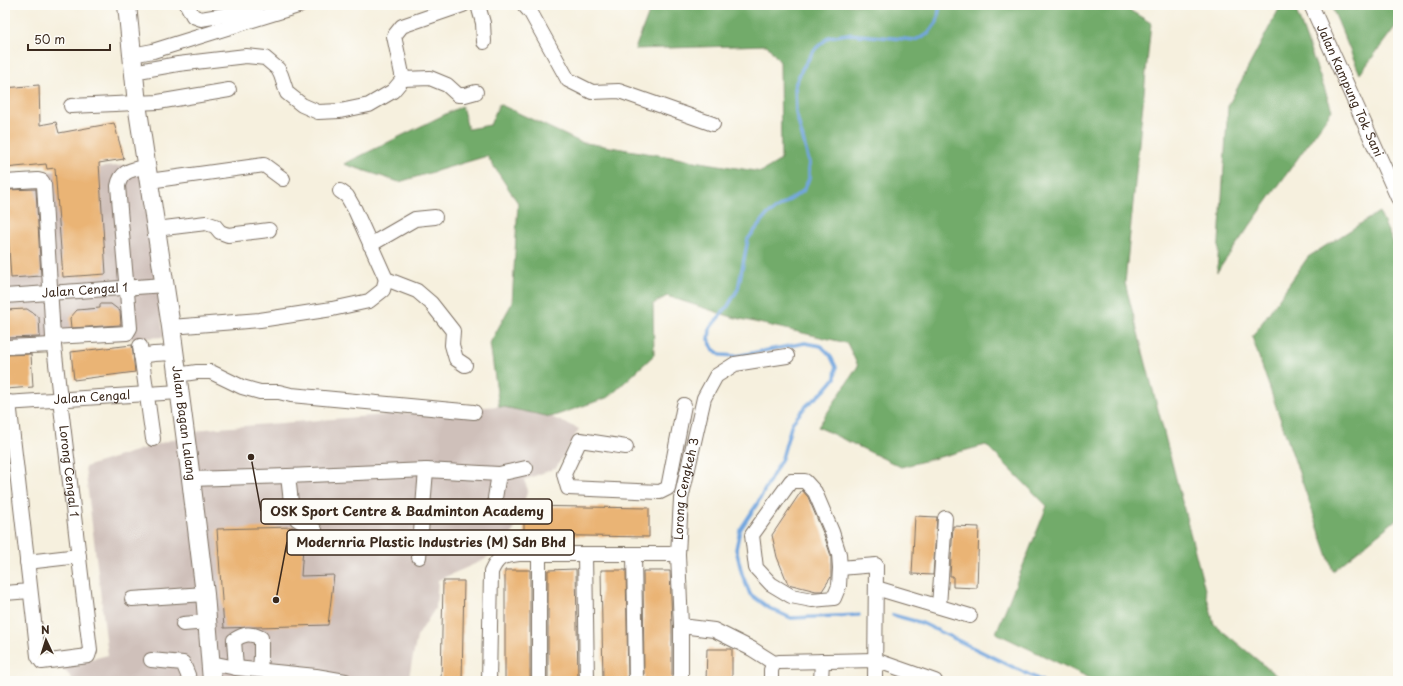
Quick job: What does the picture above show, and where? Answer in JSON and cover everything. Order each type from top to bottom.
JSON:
[{"type":"main road","name":"Jalan Bagan Lalang","points":[[128,5],[132,64],[137,104],[165,285],[191,478],[208,622],[212,681]]},
{"type":"street","points":[[187,5],[193,16],[201,19],[225,15],[257,5]]},
{"type":"street","points":[[132,64],[153,51],[301,5]]},
{"type":"street","points":[[403,79],[394,36],[402,26],[463,5]]},
{"type":"street","points":[[478,5],[483,23],[484,42]]},
{"type":"street","points":[[524,5],[531,13],[568,80],[592,92],[619,91],[713,124]]},
{"type":"street","name":"Jalan Kampung Tok Sani","points":[[1311,5],[1398,198]]},
{"type":"street","points":[[132,64],[178,64],[246,56],[265,58],[278,69],[287,93],[302,105],[318,112],[340,111],[369,105],[393,91],[403,79],[430,78],[447,85],[458,95],[476,92]]},
{"type":"street","points":[[71,106],[158,102],[229,90]]},
{"type":"street","points":[[5,347],[127,333],[130,328],[118,186],[120,178],[124,174],[264,165],[283,179]]},
{"type":"street","name":"Lorong Cengal 1","points":[[5,182],[38,180],[42,181],[44,185],[54,341],[90,650],[88,656],[42,662],[38,656],[30,591]]},
{"type":"street","points":[[171,327],[260,320],[332,309],[369,301],[383,290],[386,279],[347,196],[340,191]]},
{"type":"street","points":[[370,245],[415,219],[435,217]]},
{"type":"street","points":[[156,229],[206,223],[215,226],[220,232],[228,234],[270,230]]},
{"type":"street","points":[[386,279],[417,291],[431,303],[453,331],[452,345],[456,359],[465,365]]},
{"type":"street","name":"Jalan Cengal 1","points":[[5,296],[165,285]]},
{"type":"street","points":[[152,439],[140,351],[154,354],[174,353]]},
{"type":"street","name":"Lorong Cengkeh 3","points":[[681,681],[681,626],[678,554],[681,499],[704,398],[716,376],[735,364],[787,356]]},
{"type":"street","name":"Jalan Cengal","points":[[7,402],[146,394],[178,384],[197,372],[211,372],[242,387],[260,392],[279,392],[474,412]]},
{"type":"street","points":[[5,593],[30,591],[7,402]]},
{"type":"street","points":[[626,447],[580,440],[564,474],[568,488],[660,492],[668,488],[684,405]]},
{"type":"street","points":[[674,453],[691,456]]},
{"type":"street","points":[[191,478],[288,476],[426,470],[499,474],[526,468]]},
{"type":"street","points":[[419,556],[426,470]]},
{"type":"street","points":[[495,498],[499,474]]},
{"type":"street","points":[[288,476],[292,511],[296,519],[315,530]]},
{"type":"street","points":[[805,480],[815,492],[832,532],[839,554],[840,568],[839,586],[834,598],[812,600],[791,596],[771,584],[756,568],[752,535],[791,481],[805,480]]},
{"type":"street","points":[[939,606],[945,518]]},
{"type":"street","points":[[489,681],[491,572],[497,560],[504,556],[539,554],[678,554]]},
{"type":"street","points":[[539,554],[539,681]]},
{"type":"street","points":[[634,554],[636,681]]},
{"type":"street","points":[[585,555],[587,681]]},
{"type":"street","points":[[27,562],[78,556]]},
{"type":"street","points":[[840,568],[876,564],[875,681]]},
{"type":"street","points":[[876,588],[970,616]]},
{"type":"street","points":[[132,599],[205,594]]},
{"type":"street","points":[[183,624],[208,622]]},
{"type":"street","points":[[681,626],[714,630],[752,649],[774,663],[875,660],[936,681]]},
{"type":"street","points":[[236,668],[234,640],[242,635],[253,634],[260,638],[260,670]]},
{"type":"street","points":[[151,660],[183,663],[189,681]]},
{"type":"street","points":[[821,681],[822,661]]},
{"type":"street","points":[[211,663],[236,668],[316,676],[345,681]]},
{"type":"street","points":[[771,681],[771,670],[774,663]]},
{"type":"shaded area","points":[[141,164],[164,337],[5,345],[5,175]]},
{"type":"shaded area","points":[[499,406],[551,417],[579,429],[556,468],[524,480],[528,490],[513,533],[484,560],[438,580],[436,607],[417,637],[408,681],[74,681],[62,667],[108,655],[85,467],[206,429]]},
{"type":"green space","points":[[652,5],[1121,5],[1151,23],[1125,283],[1214,624],[1283,681],[1096,681],[996,633],[1047,506],[986,445],[901,467],[818,427],[858,366],[847,343],[732,317],[667,296],[653,304],[654,355],[609,397],[551,417],[499,406],[490,343],[512,303],[518,203],[487,156],[399,182],[344,164],[462,106],[468,129],[490,125],[499,104],[580,142],[761,172],[781,160],[780,62],[767,45],[635,49]]},
{"type":"green space","points":[[1281,5],[1294,5],[1332,110],[1217,272],[1228,106]]},
{"type":"green space","points":[[1331,5],[1398,5],[1398,23],[1360,74]]},
{"type":"green space","points":[[1379,212],[1398,253],[1398,518],[1333,571],[1252,337],[1308,257]]},
{"type":"building","points":[[39,85],[40,125],[56,122],[59,133],[114,123],[124,159],[99,163],[106,274],[63,277],[55,168],[47,169],[46,164],[5,168],[5,88]]},
{"type":"building","points":[[36,189],[41,276],[11,278],[5,190]]},
{"type":"building","points":[[100,304],[111,304],[120,311],[121,325],[71,328],[70,318],[77,310],[100,308]]},
{"type":"building","points":[[27,309],[39,317],[40,337],[5,338],[5,310]]},
{"type":"building","points":[[132,345],[135,372],[74,380],[71,352]]},
{"type":"building","points":[[31,354],[33,387],[5,389],[5,355]]},
{"type":"building","points":[[802,490],[808,497],[831,556],[831,577],[822,591],[816,591],[788,584],[777,557],[772,535]]},
{"type":"building","points":[[524,506],[649,508],[649,537],[524,535]]},
{"type":"building","points":[[915,516],[937,517],[933,575],[912,574]]},
{"type":"building","points":[[953,526],[979,527],[977,588],[953,587],[953,576],[950,576]]},
{"type":"building","points":[[293,527],[304,533],[301,576],[334,575],[328,625],[224,628],[217,529]]},
{"type":"building","points":[[576,569],[578,681],[548,681],[548,570]]},
{"type":"building","points":[[505,570],[530,570],[530,681],[505,681]]},
{"type":"building","points":[[601,570],[626,570],[628,681],[603,681]]},
{"type":"building","points":[[643,571],[670,571],[672,681],[644,681]]},
{"type":"building","points":[[443,581],[464,581],[462,681],[441,681]]},
{"type":"building","points":[[707,649],[732,649],[732,681],[706,681]]},
{"type":"waterway","points":[[859,615],[791,618],[769,608],[750,594],[742,574],[736,549],[740,530],[757,504],[782,458],[792,423],[807,405],[824,391],[835,378],[836,367],[830,355],[821,346],[805,343],[736,356],[721,355],[713,349],[709,340],[710,328],[728,306],[738,289],[748,239],[767,215],[803,191],[809,179],[809,162],[796,113],[795,85],[802,69],[815,49],[829,37],[848,34],[915,40],[928,34],[937,22],[940,5]]},
{"type":"waterway","points":[[893,615],[922,623],[1042,681]]},
{"type":"place","name":"OSK Sport Centre & Badminton Academy","points":[[251,457]]},
{"type":"place","name":"Modernria Plastic Industries (M) Sdn Bhd","points":[[276,600]]}]
